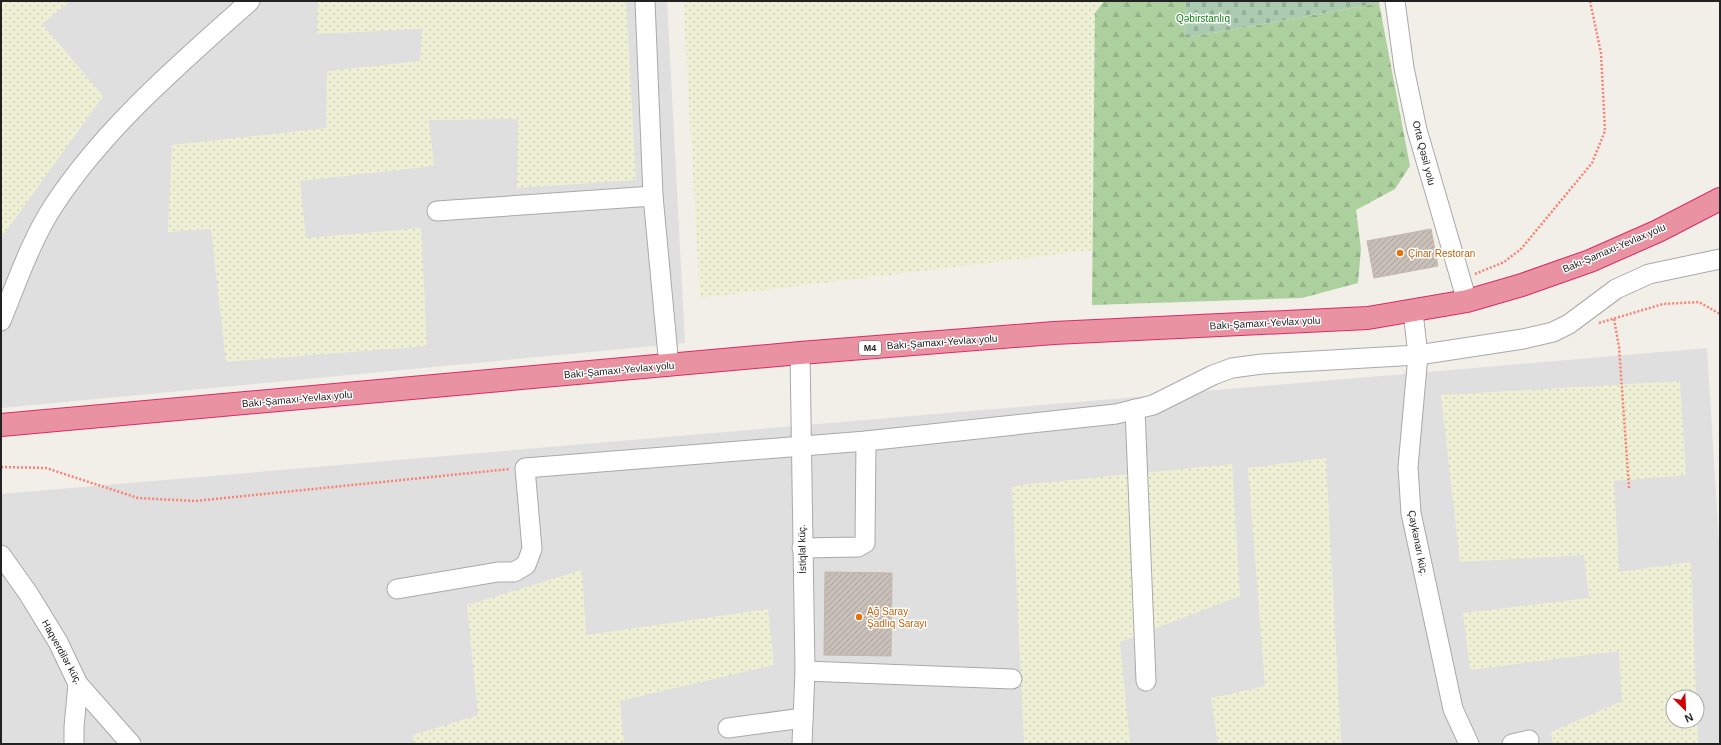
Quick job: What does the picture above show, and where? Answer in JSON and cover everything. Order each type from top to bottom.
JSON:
[{"type":"highway","name":"Bakı-Şamaxı-Yevlax yolu","points":[[1,425],[800,353],[1054,333],[1368,318],[1412,312],[1466,301],[1522,285],[1590,261],[1658,231],[1720,199]]},
{"type":"street","points":[[1,321],[40,229],[74,176],[106,137],[140,102],[250,1]]},
{"type":"street","points":[[645,1],[653,196],[669,366]]},
{"type":"street","name":"Orta Qəsil yolu","points":[[1395,1],[1404,68],[1417,130],[1466,301]]},
{"type":"street","points":[[437,211],[653,196]]},
{"type":"street","points":[[397,589],[498,572],[514,572],[526,565],[532,549],[525,468],[866,441],[1116,414],[1153,405],[1213,375],[1232,368],[1262,364],[1418,355],[1523,339],[1553,332],[1569,324],[1616,289],[1649,274],[1720,259]]},
{"type":"street","name":"Çaykənarı küç.","points":[[1412,312],[1418,355],[1408,467],[1411,513],[1453,709],[1470,744]]},
{"type":"street","name":"İstiqlal küç.","points":[[800,353],[805,671],[802,744]]},
{"type":"street","points":[[1135,409],[1146,681]]},
{"type":"street","points":[[802,548],[858,547],[865,543],[866,441]]},
{"type":"street","name":"Haqverdilər küç.","points":[[1,555],[32,599],[58,642],[78,684],[131,744]]},
{"type":"street","points":[[805,671],[1012,679]]},
{"type":"street","points":[[74,744],[78,684]]},
{"type":"street","points":[[728,728],[803,718]]},
{"type":"path","points":[[1460,280],[1504,262],[1521,249],[1592,162],[1604,131],[1601,53],[1590,1]]},
{"type":"path","points":[[1595,324],[1663,304],[1699,302],[1720,314]]},
{"type":"path","points":[[1614,319],[1619,346],[1629,488]]},
{"type":"path","points":[[1,467],[46,468],[138,498],[195,501],[525,468]]},
{"type":"shaded area","points":[[70,1],[667,1],[685,343],[1,408],[1,238],[103,96],[42,24]]},
{"type":"shaded area","points":[[1707,348],[1720,558],[1720,744],[1,744],[1,494]]},
{"type":"green space","points":[[1,1],[70,1],[42,24],[103,96],[1,238]]},
{"type":"green space","points":[[318,1],[626,1],[636,180],[517,188],[518,119],[429,120],[434,166],[300,181],[306,238],[421,228],[427,346],[226,362],[211,229],[168,232],[172,145],[326,128],[327,71],[420,61],[422,29],[317,34]]},
{"type":"green space","points":[[683,1],[1104,1],[1095,13],[1093,250],[700,298]]},
{"type":"green space","points":[[1104,1],[1186,1],[1185,38],[1379,3],[1410,166],[1395,189],[1356,210],[1361,249],[1358,283],[1302,298],[1092,305],[1095,13]]},
{"type":"green space","name":"Qəbirstanlıq","points":[[1186,1],[1379,1],[1379,3],[1185,38]]},
{"type":"green space","points":[[1680,381],[1686,475],[1614,481],[1619,572],[1691,562],[1696,689],[1665,689],[1665,729],[1697,729],[1698,744],[1553,744],[1551,732],[1622,701],[1619,651],[1470,670],[1463,613],[1589,598],[1584,555],[1460,562],[1441,395]]},
{"type":"green space","points":[[1326,458],[1341,744],[1218,744],[1211,698],[1265,686],[1248,468]]},
{"type":"green space","points":[[1232,464],[1240,596],[1120,642],[1130,744],[1024,744],[1012,486]]},
{"type":"green space","points":[[582,570],[586,635],[768,609],[774,665],[620,701],[624,744],[414,744],[413,735],[478,715],[467,605]]},
{"type":"building","points":[[1431,229],[1438,266],[1374,278],[1367,241]]},
{"type":"building","points":[[825,572],[892,573],[891,656],[824,655]]},
{"type":"place","name":"Çinar Restoran","points":[[1400,253]]},
{"type":"place","name":"Ağ Saray Şadlıq Sarayı","points":[[859,617]]}]
